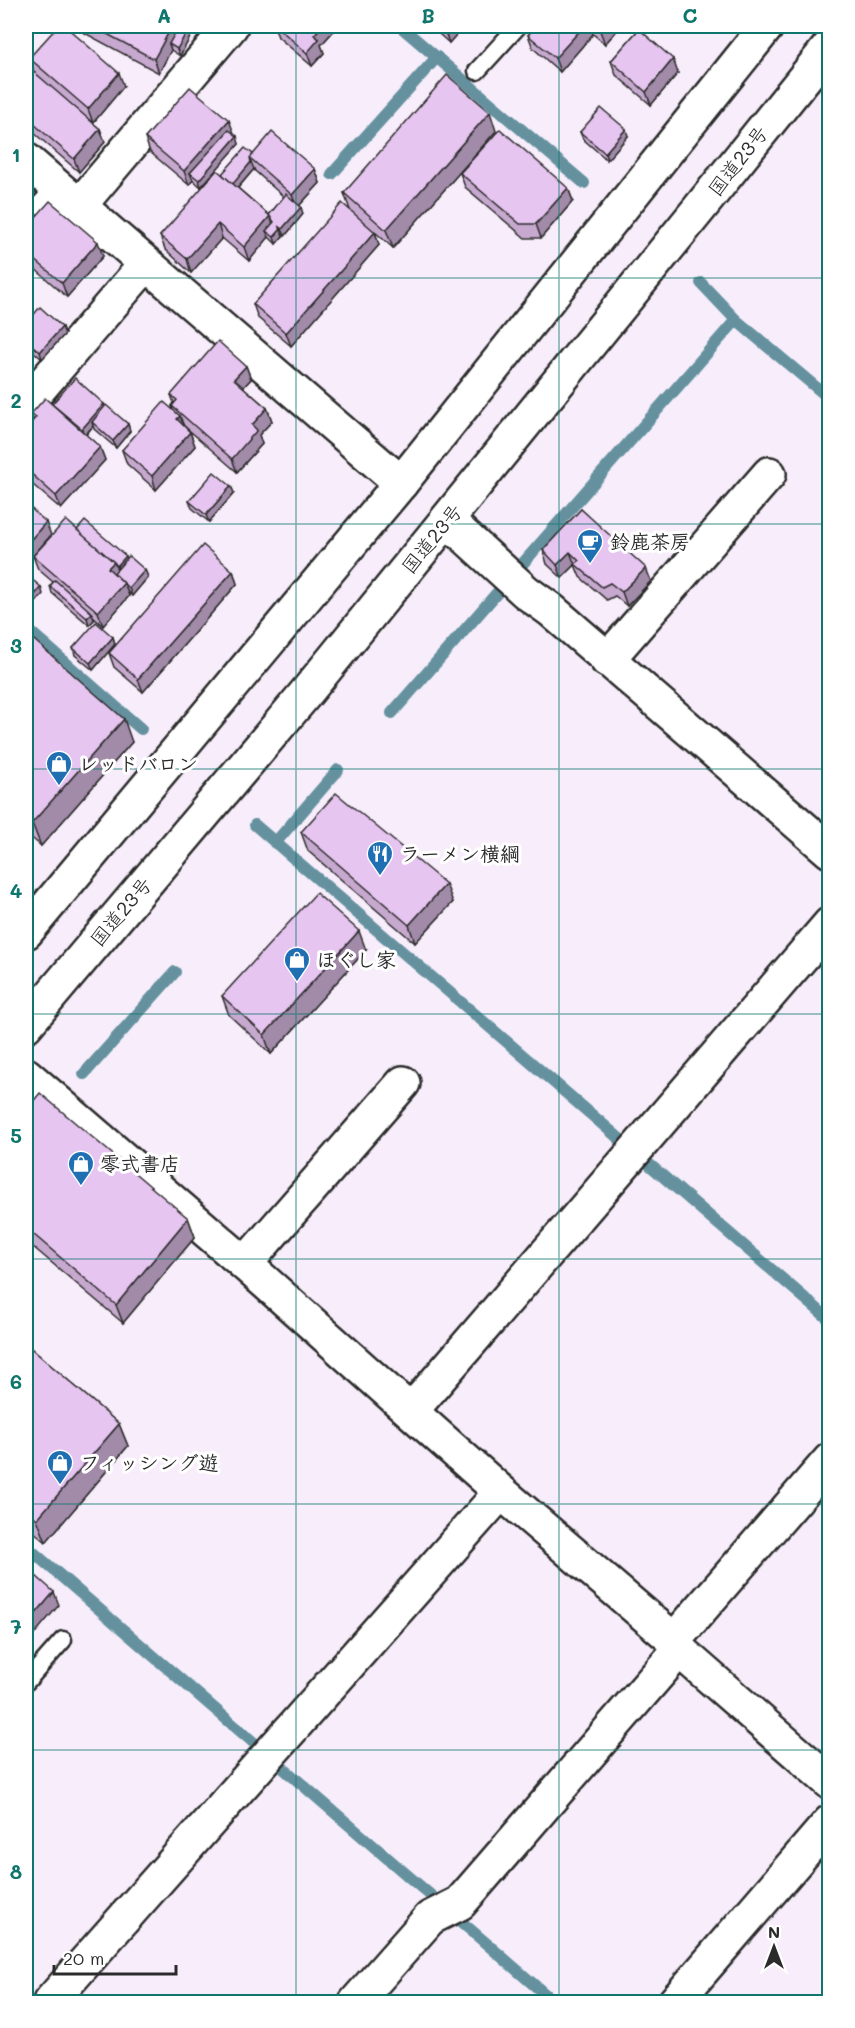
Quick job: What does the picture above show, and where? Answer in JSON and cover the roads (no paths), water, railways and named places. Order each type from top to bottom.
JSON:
[{"type":"main road","points":[[67,196],[231,26]]},
{"type":"main road","points":[[26,932],[401,483],[768,26]]},
{"type":"main road","name":"国道23号","points":[[26,1025],[306,693],[830,46]]},
{"type":"main road","points":[[26,160],[401,483]]},
{"type":"main road","points":[[26,404],[146,264]]},
{"type":"main road","points":[[607,660],[769,474]]},
{"type":"main road","points":[[447,520],[526,591],[830,851]]},
{"type":"main road","points":[[411,1412],[830,924]]},
{"type":"main road","points":[[26,1075],[245,1264],[830,1782]]},
{"type":"main road","points":[[245,1264],[403,1083]]},
{"type":"main road","points":[[356,2002],[430,1918],[460,1903],[830,1460]]},
{"type":"main road","points":[[50,2002],[501,1492]]},
{"type":"main road","points":[[675,2002],[830,1822]]},
{"type":"lane","points":[[477,71],[518,26]]},
{"type":"lane","points":[[26,220],[67,196]]},
{"type":"lane","points":[[26,1682],[63,1640]]},
{"type":"waterway","points":[[400,26],[584,183]]},
{"type":"waterway","points":[[332,174],[437,57]]},
{"type":"waterway","points":[[701,283],[736,320]]},
{"type":"waterway","points":[[392,713],[736,320],[830,399]]},
{"type":"waterway","points":[[26,628],[141,729]]},
{"type":"waterway","points":[[275,843],[338,770]]},
{"type":"waterway","points":[[255,825],[830,1320]]},
{"type":"waterway","points":[[84,1074],[175,972]]},
{"type":"waterway","points":[[26,1546],[554,2002]]},
{"type":"place","name":"鈴鹿茶房","points":[[590,565]]},
{"type":"place","name":"レッドバロン","points":[[59,787]]},
{"type":"place","name":"ラーメン横綱","points":[[380,877]]},
{"type":"place","name":"ほぐし家","points":[[297,983]]},
{"type":"place","name":"零式書店","points":[[81,1187]]},
{"type":"place","name":"フィッシング遊","points":[[60,1486]]}]
